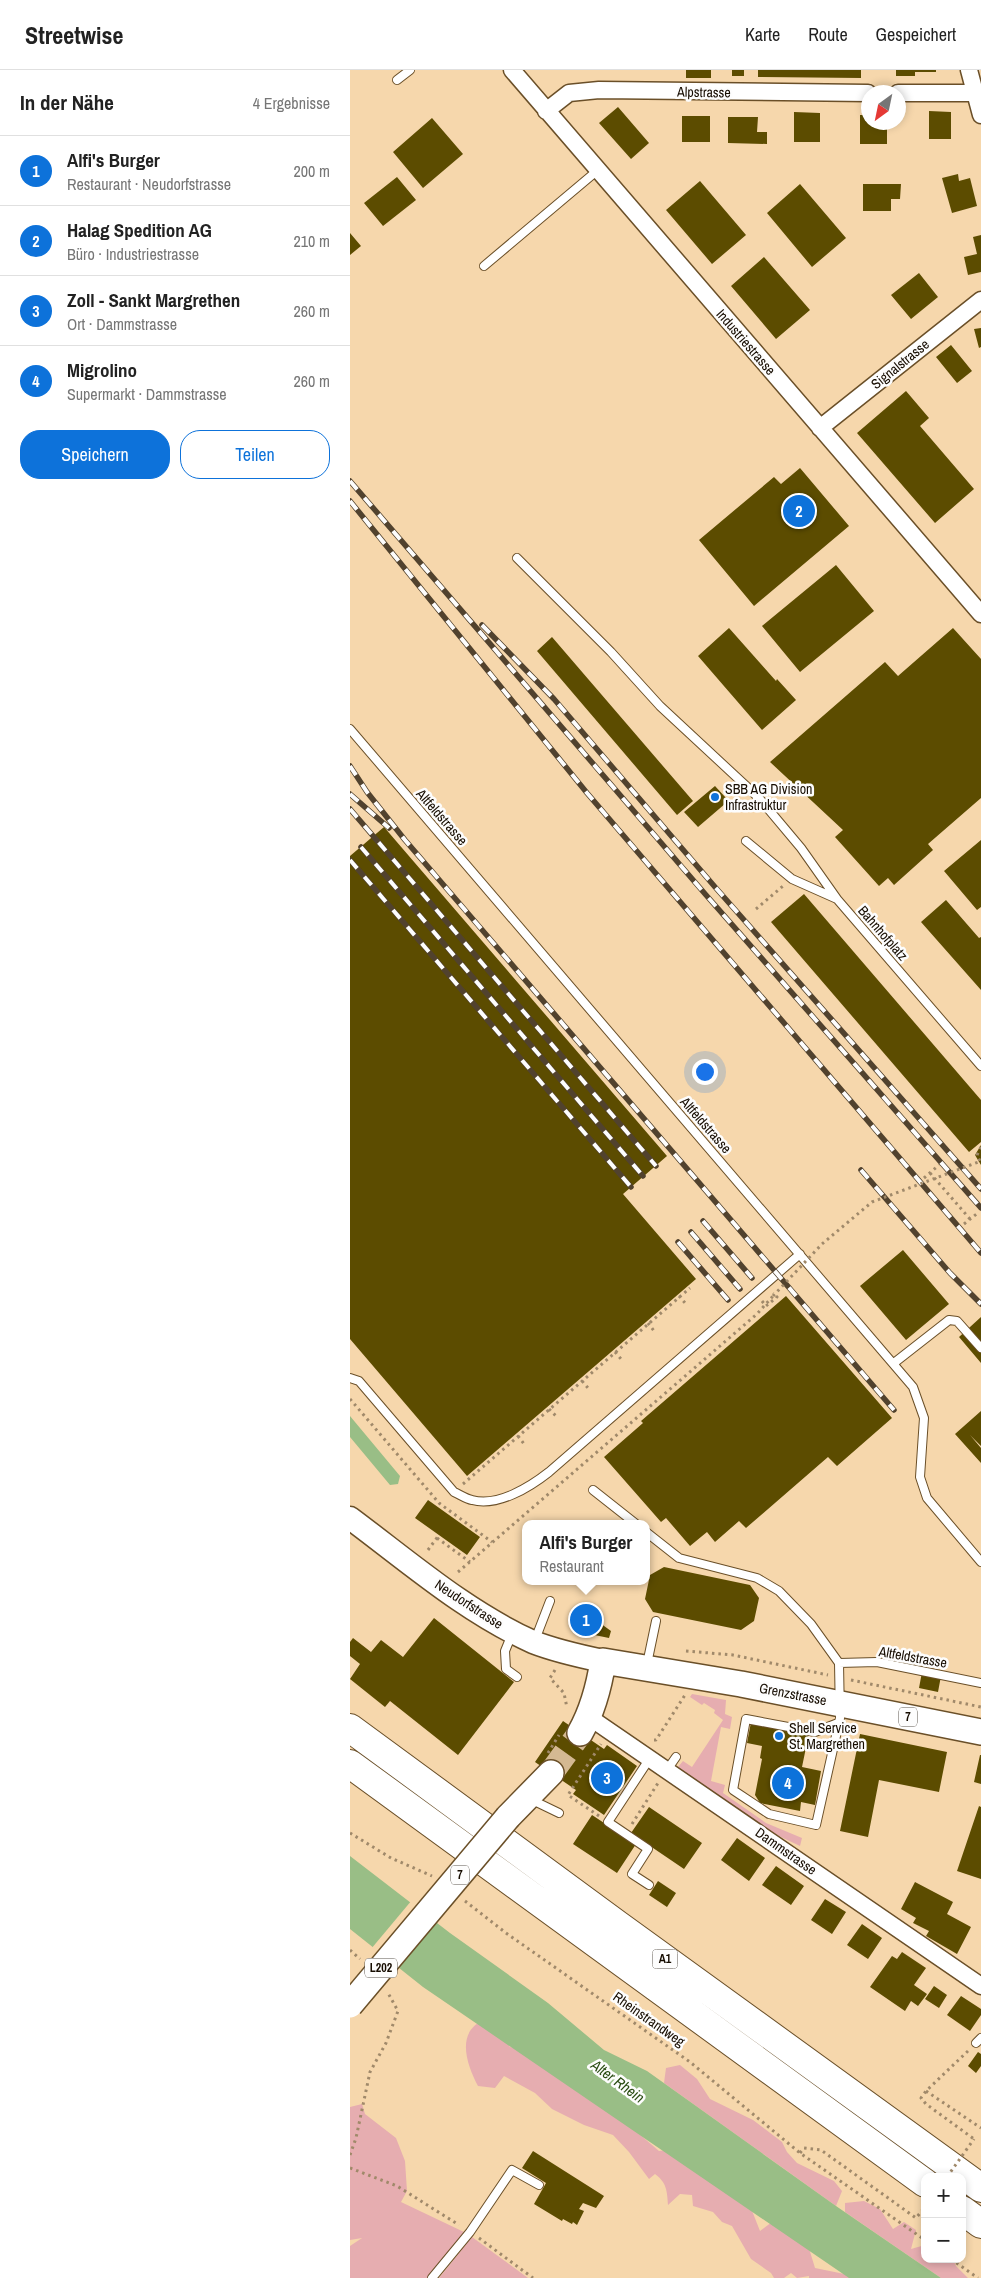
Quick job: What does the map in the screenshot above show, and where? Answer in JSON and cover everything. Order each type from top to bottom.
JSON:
[{"type":"highway","name":"A1","points":[[350,1728],[981,2188]]},
{"type":"highway","name":"A1","points":[[350,1764],[921,2180]]},
{"type":"highway","points":[[966,2213],[981,2224]]},
{"type":"main road","name":"Neudorfstrasse","points":[[350,1518],[455,1597],[513,1632],[563,1652],[603,1661]]},
{"type":"main road","name":"Grenzstrasse","points":[[603,1661],[741,1684],[839,1713],[981,1732]]},
{"type":"main road","points":[[574,1724],[598,1688],[603,1661]]},
{"type":"main road","name":"7","points":[[412,1932],[526,1797],[548,1765]]},
{"type":"main road","name":"L202","points":[[350,2005],[412,1932]]},
{"type":"street","name":"Industriestrasse","points":[[512,70],[981,614]]},
{"type":"street","points":[[969,70],[981,115]]},
{"type":"street","name":"Alpstrasse","points":[[546,111],[569,93],[599,90],[861,93]]},
{"type":"street","points":[[906,93],[975,93]]},
{"type":"street","name":"Signalstrasse","points":[[820,428],[981,300]]},
{"type":"street","name":"Dammstrasse","points":[[574,1724],[610,1731],[650,1758],[671,1764],[981,1986]]},
{"type":"lane","points":[[397,80],[410,70]]},
{"type":"lane","points":[[484,266],[598,170]]},
{"type":"lane","points":[[516,558],[611,652],[660,706],[759,798],[800,848],[837,900]]},
{"type":"lane","name":"Altfeldstrasse","points":[[350,729],[913,1387],[924,1418],[920,1477],[927,1498],[981,1562]]},
{"type":"lane","name":"Bahnhofplatz","points":[[746,840],[792,879],[837,900],[981,1066]]},
{"type":"lane","points":[[350,1378],[359,1381],[454,1492],[472,1500],[487,1501],[500,1499],[536,1482],[800,1254]]},
{"type":"lane","points":[[894,1363],[949,1320],[957,1320],[981,1348]]},
{"type":"lane","points":[[350,1384],[359,1381]]},
{"type":"lane","points":[[593,1490],[631,1520]]},
{"type":"lane","points":[[650,1535],[679,1558],[758,1578],[778,1591],[811,1624],[839,1663],[839,1713],[816,1825],[769,1814],[733,1790],[746,1719],[815,1732],[839,1713]]},
{"type":"lane","points":[[534,1642],[550,1601]]},
{"type":"lane","points":[[646,1668],[656,1621]]},
{"type":"lane","points":[[513,1632],[505,1651],[505,1660],[506,1669],[516,1677]]},
{"type":"lane","name":"Altfeldstrasse","points":[[839,1663],[877,1662],[981,1683]]},
{"type":"lane","points":[[649,1885],[632,1874],[648,1849],[608,1822],[650,1758]]},
{"type":"lane","points":[[526,1797],[559,1813]]},
{"type":"lane","points":[[432,2278],[470,2232],[512,2170],[539,2185]]},
{"type":"path","points":[[756,909],[792,879]]},
{"type":"path","points":[[458,1572],[757,1314],[822,1244],[872,1202],[981,1162],[977,1155],[981,1147]]},
{"type":"path","points":[[924,1178],[939,1166]]},
{"type":"path","points":[[930,1173],[970,1219]]},
{"type":"path","points":[[964,1224],[979,1212]]},
{"type":"path","points":[[439,1503],[690,1288]]},
{"type":"path","points":[[679,1296],[686,1304]]},
{"type":"path","points":[[648,1323],[654,1331]]},
{"type":"path","points":[[615,1352],[622,1359]]},
{"type":"path","points":[[582,1381],[588,1388]]},
{"type":"path","points":[[350,1399],[439,1503],[492,1542]]},
{"type":"path","points":[[549,1409],[556,1416]]},
{"type":"path","points":[[518,1436],[524,1444]]},
{"type":"path","points":[[428,1550],[438,1537],[470,1562]]},
{"type":"path","points":[[548,1765],[574,1724],[564,1693],[550,1678]]},
{"type":"path","points":[[626,1742],[656,1740],[687,1692]]},
{"type":"path","points":[[608,1822],[568,1795],[610,1731]]},
{"type":"path","points":[[625,1834],[671,1764]]},
{"type":"path","points":[[350,1833],[391,1858],[430,1874],[438,1880]]},
{"type":"path","name":"Rheinstrandweg","points":[[461,1897],[506,1933],[690,2062],[800,2153],[921,2237]]},
{"type":"path","points":[[350,1950],[361,1960]]},
{"type":"path","points":[[350,2155],[356,2138],[370,2072],[386,2043],[398,2011],[387,1990]]},
{"type":"path","points":[[950,2173],[974,2139],[926,2104],[921,2098],[979,2041]]},
{"type":"path","points":[[926,2091],[981,2128]]},
{"type":"path","points":[[800,2153],[804,2148],[821,2150],[916,2218],[921,2212]]},
{"type":"path","points":[[350,2168],[397,2186],[470,2232],[533,2278]]},
{"type":"path","points":[[957,2263],[978,2278]]},
{"type":"shaded area","points":[[692,1694],[726,1700],[725,1714],[732,1717],[730,1729],[721,1727],[711,1781],[725,1785],[723,1793],[766,1823],[802,1838],[800,1846],[764,1829],[678,1767],[683,1761],[692,1767],[723,1720],[714,1713],[715,1710],[704,1703],[702,1705],[690,1697]]},
{"type":"shaded area","points":[[484,2020],[500,2033],[510,2047],[546,2054],[659,2151],[674,2149],[747,2198],[760,2231],[772,2222],[808,2245],[815,2268],[854,2276],[883,2278],[809,2278],[809,2276],[797,2278],[791,2273],[784,2278],[774,2278],[771,2273],[751,2259],[732,2226],[722,2222],[713,2212],[693,2206],[692,2195],[680,2194],[668,2205],[667,2191],[662,2181],[655,2174],[649,2179],[629,2152],[613,2135],[584,2125],[552,2109],[535,2093],[504,2076],[495,2088],[478,2086],[467,2059],[466,2041],[469,2032],[475,2025]]},
{"type":"shaded area","points":[[680,2065],[697,2079],[710,2099],[753,2120],[782,2142],[787,2152],[797,2163],[834,2181],[842,2191],[836,2206],[664,2083],[666,2068]]},
{"type":"shaded area","points":[[362,2104],[365,2114],[396,2138],[405,2161],[407,2191],[401,2202],[464,2232],[437,2268],[427,2278],[350,2278],[350,2246],[362,2238],[350,2240],[350,2107]]},
{"type":"shaded area","points":[[864,2201],[880,2209],[893,2229],[904,2222],[916,2230],[911,2249],[921,2246],[921,2263],[955,2263],[968,2278],[941,2278],[845,2212],[845,2203]]},
{"type":"shaded area","points":[[472,2237],[528,2278],[439,2278]]},
{"type":"water","points":[[350,1416],[400,1476],[398,1484],[390,1485],[350,1437]]},
{"type":"water","name":"Alter Rhein","points":[[350,1856],[450,1933],[548,2003],[604,2050],[647,2071],[836,2206],[941,2278],[849,2278],[423,1987],[350,1929]]},
{"type":"pier","points":[[412,1900],[434,1918],[393,1967],[371,1949]]},
{"type":"building","points":[[686,70],[711,70],[711,78],[686,78]]},
{"type":"building","points":[[732,70],[744,70],[744,76],[732,76]]},
{"type":"building","points":[[758,70],[861,70],[861,78],[758,77]]},
{"type":"building","points":[[896,70],[936,70],[936,72],[915,72],[915,76],[896,76]]},
{"type":"building","points":[[618,107],[649,143],[631,159],[599,123]]},
{"type":"building","points":[[929,111],[951,112],[951,139],[929,139]]},
{"type":"building","points":[[794,112],[820,113],[820,142],[794,142]]},
{"type":"building","points":[[860,115],[861,130],[887,130],[887,144],[860,144]]},
{"type":"building","points":[[682,116],[710,116],[710,142],[682,142]]},
{"type":"building","points":[[728,117],[758,117],[757,132],[767,132],[767,144],[728,143]]},
{"type":"building","points":[[432,118],[463,154],[423,188],[393,152]]},
{"type":"building","points":[[958,174],[959,181],[970,178],[977,206],[952,213],[942,178]]},
{"type":"building","points":[[397,177],[416,200],[383,226],[364,203]]},
{"type":"building","points":[[700,181],[746,235],[712,264],[666,210]]},
{"type":"building","points":[[800,184],[846,238],[812,267],[767,213]]},
{"type":"building","points":[[863,184],[901,184],[900,199],[891,199],[891,211],[863,211]]},
{"type":"building","points":[[350,233],[361,246],[350,255]]},
{"type":"building","points":[[981,235],[981,272],[968,275],[964,257],[977,254],[973,237]]},
{"type":"building","points":[[764,257],[810,310],[776,339],[731,286]]},
{"type":"building","points":[[919,273],[938,297],[911,319],[891,295]]},
{"type":"building","points":[[981,328],[981,347],[979,348],[974,329]]},
{"type":"building","points":[[951,345],[972,371],[957,383],[936,357]]},
{"type":"building","points":[[906,391],[929,418],[920,426],[974,489],[935,523],[857,433]]},
{"type":"building","points":[[800,468],[849,526],[754,606],[699,540],[774,477],[781,484]]},
{"type":"building","points":[[836,565],[874,611],[800,672],[762,626]]},
{"type":"building","points":[[729,628],[776,681],[777,679],[796,700],[762,730],[698,656]]},
{"type":"building","points":[[953,628],[981,659],[981,798],[928,844],[933,850],[894,885],[888,878],[879,886],[835,837],[843,830],[770,762],[885,662],[898,676]]},
{"type":"building","points":[[552,637],[693,801],[677,815],[537,651]]},
{"type":"building","points":[[715,786],[726,798],[724,800],[726,803],[698,827],[684,812]]},
{"type":"building","points":[[384,827],[667,1156],[623,1194],[696,1279],[467,1476],[350,1339],[350,856]]},
{"type":"building","points":[[981,840],[981,907],[977,910],[944,871]]},
{"type":"building","points":[[804,894],[981,1100],[981,1142],[969,1152],[771,922]]},
{"type":"building","points":[[946,900],[979,938],[981,937],[981,990],[921,922]]},
{"type":"building","points":[[981,1145],[981,1165],[975,1155]]},
{"type":"building","points":[[903,1250],[949,1304],[906,1340],[860,1286]]},
{"type":"building","points":[[786,1296],[892,1418],[837,1466],[828,1457],[746,1528],[739,1521],[715,1542],[707,1532],[690,1546],[666,1518],[661,1522],[604,1457],[643,1423],[641,1421]]},
{"type":"building","points":[[981,1317],[981,1363],[959,1337]]},
{"type":"building","points":[[981,1411],[981,1446],[970,1435],[981,1448],[981,1463],[955,1434]]},
{"type":"building","points":[[428,1500],[480,1537],[467,1555],[415,1518]]},
{"type":"building","points":[[664,1567],[750,1585],[759,1598],[754,1621],[741,1630],[653,1612],[645,1599],[648,1585],[650,1585],[650,1575]]},
{"type":"building","points":[[579,1608],[611,1631],[609,1638],[575,1631]]},
{"type":"building","points":[[434,1618],[514,1682],[458,1755],[390,1701],[385,1707],[350,1679],[360,1664],[350,1656],[350,1642],[353,1638],[371,1652],[381,1640],[403,1657]]},
{"type":"building","points":[[922,1672],[941,1676],[938,1692],[919,1688]]},
{"type":"building","points":[[752,1717],[810,1728],[802,1767],[821,1771],[815,1805],[801,1802],[800,1811],[760,1803],[755,1795],[762,1759],[760,1758],[762,1746],[747,1743]]},
{"type":"building","points":[[563,1721],[604,1749],[607,1745],[637,1766],[604,1815],[573,1794],[576,1790],[535,1762]]},
{"type":"building","points":[[860,1734],[947,1752],[939,1792],[879,1780],[868,1837],[840,1831]]},
{"type":"building","points":[[981,1755],[981,1784],[974,1782]]},
{"type":"building","points":[[979,1806],[981,1807],[981,1879],[957,1871]]},
{"type":"building","points":[[649,1807],[702,1843],[684,1869],[631,1833]]},
{"type":"building","points":[[592,1815],[636,1844],[617,1873],[573,1844]]},
{"type":"building","points":[[737,1838],[765,1858],[749,1881],[721,1860]]},
{"type":"building","points":[[776,1866],[804,1886],[791,1905],[762,1885]]},
{"type":"building","points":[[658,1881],[676,1893],[667,1907],[649,1895]]},
{"type":"building","points":[[915,1882],[953,1902],[947,1914],[971,1927],[957,1954],[926,1936],[929,1931],[913,1923],[916,1918],[901,1909]]},
{"type":"building","points":[[825,1899],[846,1912],[832,1934],[811,1920]]},
{"type":"building","points":[[862,1924],[882,1938],[868,1959],[847,1945]]},
{"type":"building","points":[[902,1952],[926,1968],[914,1985],[927,1994],[918,2006],[911,2001],[905,2011],[870,1987],[892,1956],[897,1959]]},
{"type":"building","points":[[934,1986],[947,1995],[939,2008],[925,1999]]},
{"type":"building","points":[[961,1996],[981,2009],[981,2015],[970,2031],[947,2015]]},
{"type":"building","points":[[978,2052],[981,2054],[981,2066],[976,2073],[968,2066]]},
{"type":"building","points":[[533,2151],[604,2196],[596,2208],[583,2203],[579,2209],[584,2211],[577,2225],[563,2219],[562,2221],[534,2204],[546,2183],[522,2168]]},
{"type":"tunnel","points":[[551,1773],[580,1733]]},
{"type":"railway","points":[[350,481],[706,895],[981,1208]]},
{"type":"railway","points":[[350,501],[587,793],[981,1253]]},
{"type":"railway","points":[[482,625],[554,699],[715,887],[981,1189]]},
{"type":"railway","points":[[350,766],[367,792],[405,840],[894,1410]]},
{"type":"railway","points":[[350,794],[389,828]]},
{"type":"railway","points":[[350,809],[656,1166]]},
{"type":"railway","points":[[361,847],[643,1176]]},
{"type":"railway","points":[[350,860],[631,1187]]},
{"type":"railway","points":[[861,1170],[950,1273],[981,1304]]},
{"type":"railway","points":[[703,1221],[752,1278]]},
{"type":"railway","points":[[691,1232],[740,1289]]},
{"type":"railway","points":[[678,1242],[728,1300]]},
{"type":"place","name":"Halag Spedition AG","points":[[799,511]]},
{"type":"place","name":"SBB AG Division Infrastruktur","points":[[715,797]]},
{"type":"place","name":"Alfi's Burger","points":[[586,1620]]},
{"type":"place","name":"Shell Service St. Margrethen","points":[[779,1736]]},
{"type":"place","name":"Zoll - Sankt Margrethen","points":[[607,1778]]},
{"type":"place","name":"Migrolino","points":[[788,1783]]}]
